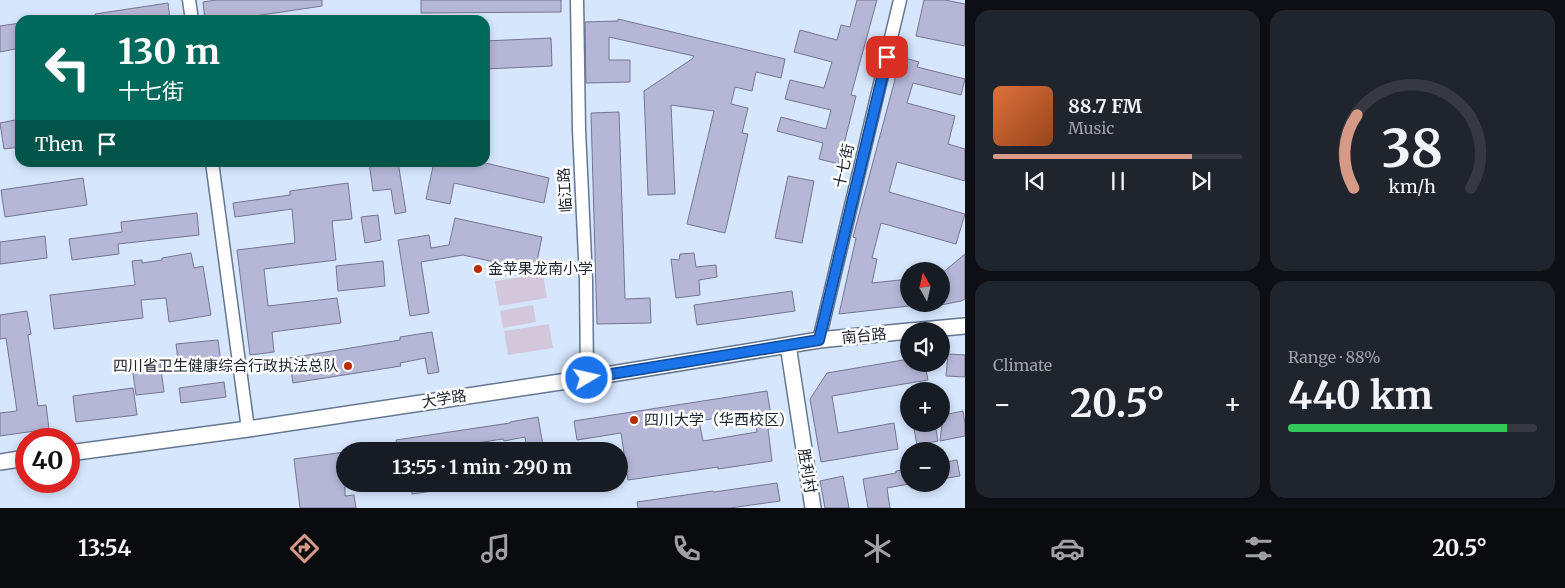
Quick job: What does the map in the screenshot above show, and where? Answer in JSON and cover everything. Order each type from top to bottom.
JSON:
[{"type":"street","points":[[189,0],[191,15]]},
{"type":"street","name":"临江路","points":[[577,0],[579,130],[586,280],[587,378]]},
{"type":"street","name":"十七街","points":[[819,340],[900,0]]},
{"type":"street","points":[[213,167],[248,429]]},
{"type":"street","name":"南台路","points":[[950,327],[965,326]]},
{"type":"street","name":"南台路","points":[[819,340],[900,332]]},
{"type":"street","name":"大学路","points":[[80,452],[248,429],[587,378],[819,340]]},
{"type":"street","name":"胜利村","points":[[788,345],[813,508]]},
{"type":"street","points":[[0,462],[15,460]]},
{"type":"shaded area","points":[[543,274],[547,298],[499,306],[495,281]]},
{"type":"shaded area","points":[[533,305],[536,322],[503,328],[500,311]]},
{"type":"shaded area","points":[[549,324],[553,348],[508,355],[504,331]]},
{"type":"building","points":[[216,0],[322,0],[322,6],[262,15],[204,15],[203,2]]},
{"type":"building","points":[[421,0],[561,0],[561,12],[421,13]]},
{"type":"building","points":[[857,0],[877,0],[851,95],[856,96],[839,164],[819,159],[823,143],[777,131],[781,117],[826,129],[831,110],[785,99],[790,80],[824,88],[832,62],[794,52],[800,30],[837,40],[841,25],[850,27]]},
{"type":"building","points":[[924,0],[945,0],[965,4],[965,46],[916,36]]},
{"type":"building","points":[[168,3],[169,15],[95,15]]},
{"type":"building","points":[[618,19],[785,59],[781,78],[756,72],[752,91],[735,87],[731,104],[748,108],[742,133],[748,134],[725,233],[687,224],[714,111],[671,105],[675,194],[648,195],[644,91],[694,56],[609,37],[609,60],[630,60],[630,82],[586,83],[585,22],[618,21]]},
{"type":"building","points":[[15,24],[15,49],[0,52],[0,26]]},
{"type":"building","points":[[551,38],[552,66],[490,69],[490,41]]},
{"type":"building","points":[[901,57],[919,62],[917,67],[965,79],[961,95],[913,83],[907,103],[955,116],[948,144],[965,149],[965,181],[897,162],[889,192],[965,214],[956,244],[881,223],[872,258],[877,259],[872,283],[900,280],[900,307],[839,314],[856,238],[853,237]]},
{"type":"building","points":[[619,112],[625,299],[650,298],[651,323],[597,324],[591,113]]},
{"type":"building","points":[[15,120],[15,148],[4,149],[0,123]]},
{"type":"building","points":[[490,164],[549,178],[544,203],[454,183],[450,204],[426,199],[433,167],[490,167]]},
{"type":"building","points":[[370,167],[399,167],[406,212],[395,214],[391,189],[373,191]]},
{"type":"building","points":[[788,176],[814,181],[802,243],[775,238]]},
{"type":"building","points":[[83,178],[87,205],[5,217],[1,190]]},
{"type":"building","points":[[348,183],[352,219],[332,221],[336,260],[264,269],[268,306],[337,298],[341,323],[272,332],[274,352],[250,355],[237,250],[295,243],[292,209],[235,217],[233,203],[290,195],[290,191]]},
{"type":"building","points":[[197,213],[199,235],[118,244],[119,254],[72,260],[69,239],[122,232],[121,222]]},
{"type":"building","points":[[378,215],[381,240],[365,243],[361,217]]},
{"type":"building","points":[[455,218],[542,237],[535,271],[463,255],[421,262],[429,313],[410,316],[398,240],[429,235],[431,248],[449,245]]},
{"type":"building","points":[[45,236],[47,258],[0,264],[0,242]]},
{"type":"building","points":[[191,253],[194,268],[203,266],[211,315],[169,322],[166,298],[141,300],[143,318],[54,329],[50,295],[135,285],[132,261],[142,260],[142,263]]},
{"type":"building","points":[[694,253],[696,267],[716,265],[717,277],[699,280],[700,295],[676,298],[671,259],[679,260],[680,254]]},
{"type":"building","points":[[965,254],[965,299],[950,303],[950,266]]},
{"type":"building","points":[[383,261],[385,286],[338,291],[336,266]]},
{"type":"building","points":[[792,291],[795,311],[697,325],[694,305]]},
{"type":"building","points":[[27,311],[31,334],[28,335],[38,406],[46,405],[49,428],[15,428],[15,434],[0,436],[0,413],[17,411],[6,338],[0,339],[0,315]]},
{"type":"building","points":[[432,332],[439,372],[428,374],[425,358],[400,363],[401,366],[293,383],[289,358],[400,340],[400,337]]},
{"type":"building","points":[[218,340],[221,363],[179,368],[176,344]]},
{"type":"building","points":[[950,354],[965,355],[965,377],[946,376],[946,372],[950,372]]},
{"type":"building","points":[[900,361],[900,372],[926,372],[928,380],[900,382],[900,385],[832,396],[838,433],[894,423],[898,449],[821,462],[810,399],[827,373]]},
{"type":"building","points":[[160,362],[164,392],[136,395],[132,366]]},
{"type":"building","points":[[224,382],[226,397],[181,403],[179,388]]},
{"type":"building","points":[[133,388],[137,415],[76,422],[73,396]]},
{"type":"building","points":[[767,391],[773,428],[768,429],[772,461],[628,480],[628,442],[622,442],[621,433],[577,440],[574,421]],"holes":[[[754,412],[757,432],[703,441],[699,421]]]},
{"type":"building","points":[[963,411],[965,436],[940,441],[941,432],[950,432],[950,414]]},
{"type":"building","points":[[538,417],[542,442],[526,442],[525,437],[483,442],[396,442],[396,440],[510,423]]},
{"type":"building","points":[[915,432],[936,432],[938,441],[916,442]]},
{"type":"building","points":[[336,453],[336,492],[345,492],[345,496],[354,495],[356,508],[300,508],[294,459]]},
{"type":"building","points":[[957,460],[960,476],[950,478],[950,461]]},
{"type":"building","points":[[900,470],[900,486],[887,488],[890,508],[868,508],[863,479],[896,473],[896,471]]},
{"type":"building","points":[[843,476],[849,508],[825,508],[820,481]]},
{"type":"building","points":[[777,483],[780,501],[730,508],[638,508],[637,502],[713,491]]},
{"type":"place","name":"金苹果龙南小学","points":[[478,269]]},
{"type":"place","name":"四川省卫生健康综合行政执法总队","points":[[348,366]]},
{"type":"place","name":"四川大学（华西校区）","points":[[634,420]]},
{"type":"route","points":[[587,378],[819,340],[887,57]]}]
